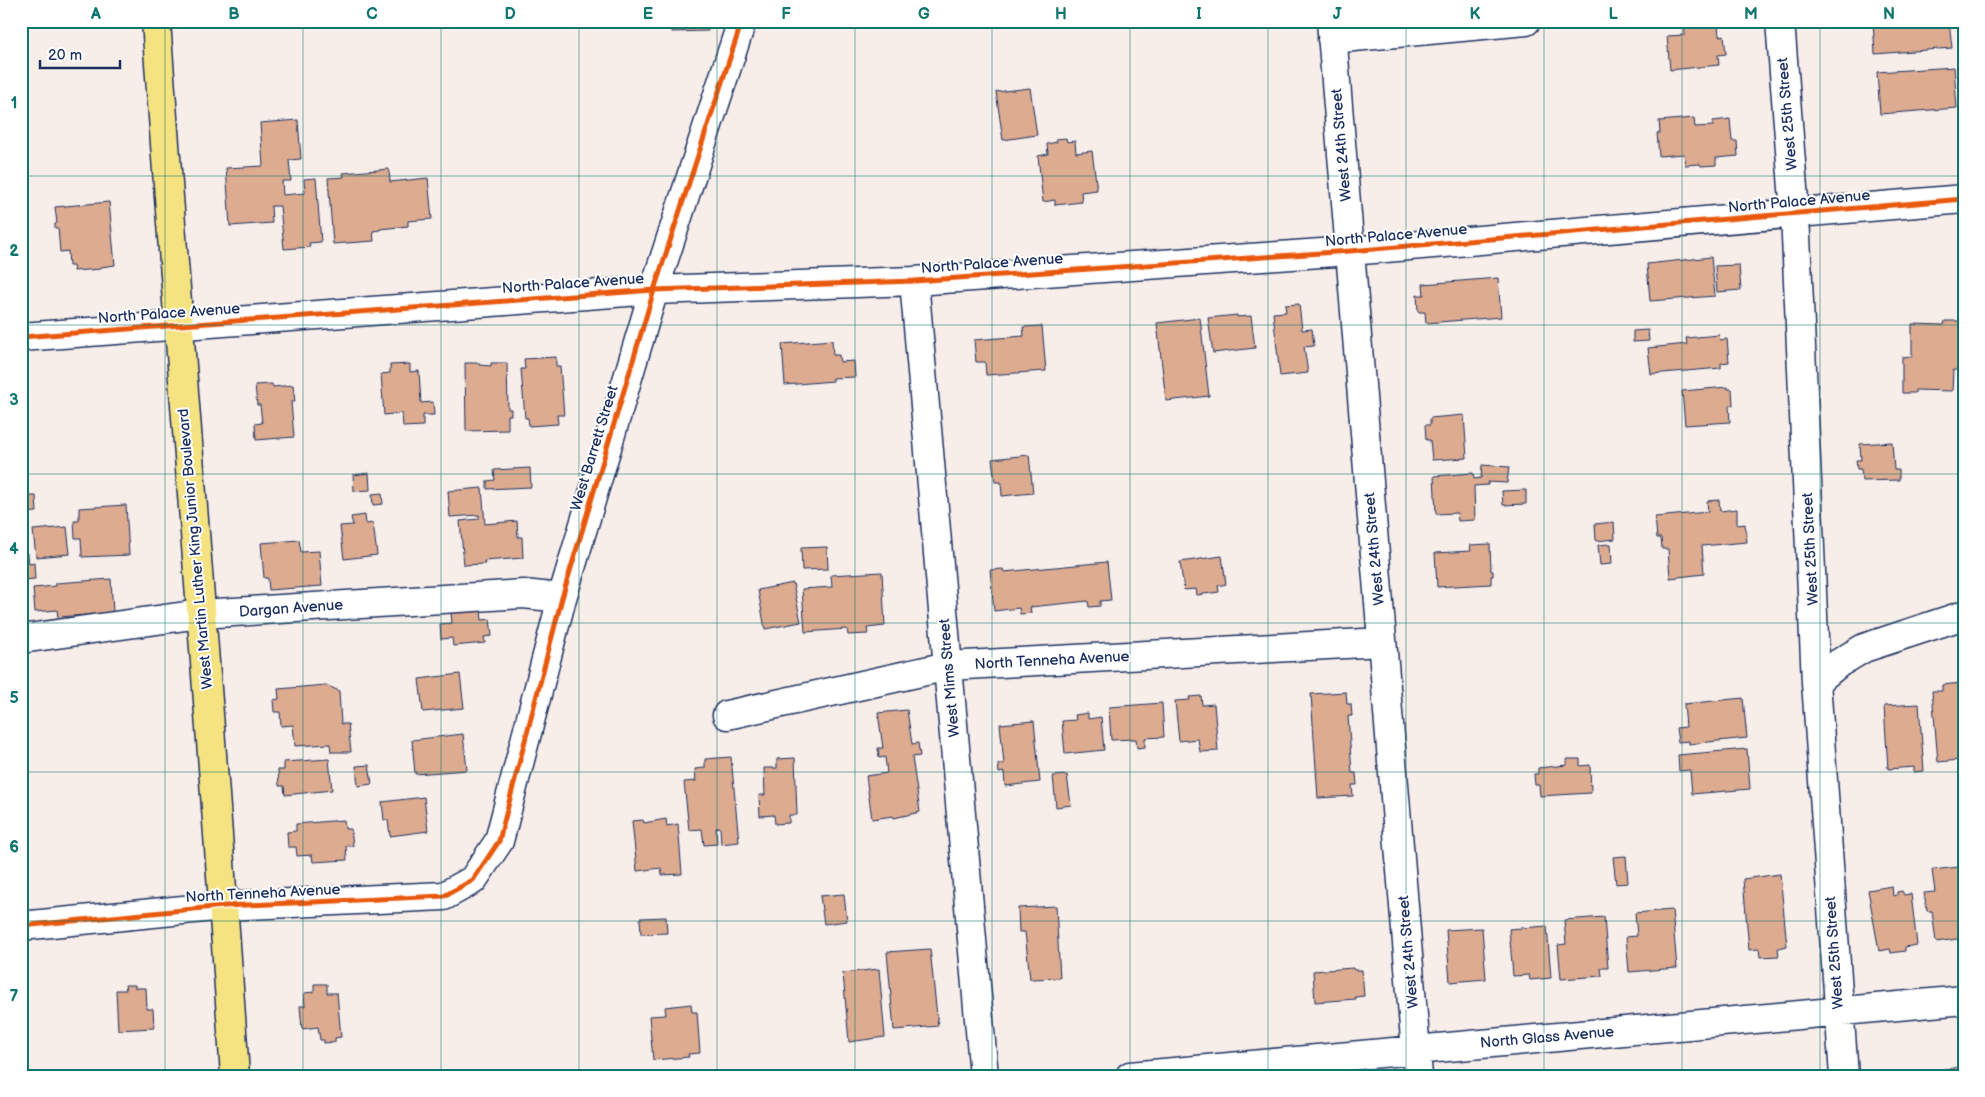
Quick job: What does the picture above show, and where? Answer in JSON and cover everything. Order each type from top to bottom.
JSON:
[{"type":"main road","name":"West Martin Luther King Junior Boulevard","points":[[156,21],[177,324],[224,906],[235,1076]]},
{"type":"street","name":"West Barrett Street","points":[[473,880],[499,841],[562,598],[654,290],[742,21]]},
{"type":"street","points":[[1332,30],[1526,21]]},
{"type":"street","name":"West 25th Street","points":[[1780,21],[1795,214],[1816,682],[1844,1076]]},
{"type":"street","name":"West 24th Street","points":[[1332,30],[1418,1076]]},
{"type":"street","name":"North Palace Avenue","points":[[21,337],[654,290],[914,281],[1350,251],[1964,199]]},
{"type":"street","name":"West Mims Street","points":[[914,281],[984,1076]]},
{"type":"street","name":"Dargan Avenue","points":[[21,638],[200,614],[523,594],[562,598]]},
{"type":"street","points":[[1816,682],[1839,663],[1864,648],[1964,615]]},
{"type":"street","name":"North Tenneha Avenue","points":[[727,715],[948,666],[1382,642]]},
{"type":"street","name":"North Tenneha Avenue","points":[[21,926],[224,906],[444,896],[473,880]]},
{"type":"street","name":"North Glass Avenue","points":[[1130,1076],[1416,1048],[1964,1000]]},
{"type":"building","points":[[671,21],[708,21],[708,31],[672,32]]},
{"type":"building","points":[[1706,21],[1706,26],[1718,25],[1719,36],[1724,35],[1726,54],[1718,55],[1719,65],[1670,70],[1667,36],[1685,35],[1684,23]]},
{"type":"building","points":[[1873,21],[1949,21],[1952,48],[1875,54]]},
{"type":"building","points":[[1954,67],[1957,108],[1880,114],[1877,72]]},
{"type":"building","points":[[1030,88],[1037,135],[1003,140],[996,92]]},
{"type":"building","points":[[1694,118],[1695,127],[1713,126],[1713,121],[1730,119],[1732,141],[1737,141],[1738,156],[1716,158],[1716,165],[1701,166],[1700,164],[1685,165],[1684,154],[1659,156],[1657,133],[1660,133],[1659,121]]},
{"type":"building","points":[[298,120],[301,159],[289,160],[291,181],[282,181],[283,195],[305,193],[304,179],[316,178],[321,242],[309,243],[310,247],[284,249],[280,206],[271,206],[272,223],[230,226],[226,168],[263,166],[260,123]]},
{"type":"building","points":[[1066,138],[1067,142],[1075,141],[1076,153],[1092,151],[1097,190],[1081,192],[1082,202],[1055,205],[1055,200],[1043,202],[1038,156],[1048,154],[1047,144],[1057,142],[1056,139]]},
{"type":"building","points":[[389,169],[390,182],[428,178],[432,219],[408,221],[408,226],[373,231],[374,241],[333,244],[328,178],[344,177],[343,173]]},
{"type":"building","points":[[109,202],[115,265],[101,267],[101,269],[74,271],[73,266],[69,266],[68,251],[60,252],[58,228],[55,228],[57,223],[55,207]]},
{"type":"building","points":[[1711,257],[1715,296],[1650,301],[1647,264]]},
{"type":"building","points":[[1739,265],[1741,290],[1717,292],[1715,266]]},
{"type":"building","points":[[1498,278],[1501,317],[1426,323],[1425,312],[1418,312],[1417,295],[1424,295],[1423,284]]},
{"type":"building","points":[[1299,304],[1302,330],[1312,329],[1314,346],[1304,347],[1308,373],[1280,376],[1273,313],[1286,312],[1285,305]]},
{"type":"building","points":[[1237,315],[1237,317],[1251,316],[1255,348],[1213,353],[1208,318]]},
{"type":"building","points":[[1200,318],[1209,396],[1166,401],[1157,323]]},
{"type":"building","points":[[1945,321],[1964,321],[1964,370],[1953,370],[1952,391],[1915,390],[1915,393],[1902,393],[1902,357],[1912,356],[1912,324],[1944,325]]},
{"type":"building","points":[[1042,326],[1046,371],[986,375],[985,362],[976,362],[974,340],[1024,336],[1023,327]]},
{"type":"building","points":[[1648,330],[1649,341],[1633,342],[1633,331]]},
{"type":"building","points":[[1719,335],[1720,340],[1727,339],[1729,362],[1721,363],[1721,368],[1651,374],[1648,348],[1687,344],[1686,338]]},
{"type":"building","points":[[832,340],[833,355],[839,355],[840,362],[854,361],[855,377],[833,378],[833,381],[785,385],[782,344]]},
{"type":"building","points":[[556,357],[556,366],[560,366],[564,415],[557,415],[558,424],[529,426],[528,418],[525,418],[521,369],[525,369],[524,359]]},
{"type":"building","points":[[465,363],[479,363],[479,365],[491,366],[491,363],[507,363],[508,409],[511,409],[511,415],[508,415],[508,430],[466,431]]},
{"type":"building","points":[[410,364],[410,372],[419,371],[421,403],[433,402],[434,415],[423,415],[423,426],[403,427],[402,413],[384,415],[381,374],[390,373],[390,365]]},
{"type":"building","points":[[272,384],[273,387],[293,385],[295,402],[291,402],[294,437],[256,440],[255,424],[262,423],[260,405],[257,405],[255,385]]},
{"type":"building","points":[[1728,387],[1728,389],[1732,389],[1733,405],[1729,405],[1730,422],[1685,425],[1682,391]]},
{"type":"building","points":[[1464,415],[1467,458],[1432,460],[1430,440],[1426,440],[1425,425],[1430,425],[1430,418]]},
{"type":"building","points":[[1892,442],[1894,470],[1899,470],[1899,480],[1862,481],[1861,469],[1857,469],[1856,460],[1861,460],[1860,444]]},
{"type":"building","points":[[1029,455],[1033,493],[1002,496],[1001,482],[995,482],[992,459]]},
{"type":"building","points":[[1482,465],[1509,467],[1507,483],[1488,482],[1488,485],[1474,486],[1475,520],[1458,521],[1457,513],[1436,514],[1434,476],[1473,473],[1474,479],[1481,478]]},
{"type":"building","points":[[530,468],[531,487],[487,489],[487,481],[495,480],[494,470]]},
{"type":"building","points":[[369,473],[370,490],[354,491],[353,475]]},
{"type":"building","points":[[482,488],[485,524],[517,521],[518,537],[522,537],[523,558],[484,561],[485,564],[464,565],[460,521],[479,519],[479,515],[450,517],[448,491]]},
{"type":"building","points":[[1526,490],[1526,504],[1503,505],[1502,491]]},
{"type":"building","points":[[382,493],[383,504],[373,505],[372,494]]},
{"type":"building","points":[[21,496],[36,496],[37,512],[21,513]]},
{"type":"building","points":[[1719,500],[1720,511],[1737,509],[1737,525],[1745,524],[1747,542],[1702,546],[1704,574],[1670,578],[1668,549],[1662,549],[1661,538],[1657,538],[1655,517],[1708,512],[1707,501]]},
{"type":"building","points":[[126,505],[129,555],[82,557],[81,538],[75,538],[74,521],[79,521],[79,508]]},
{"type":"building","points":[[365,515],[366,524],[373,523],[377,555],[344,559],[340,526],[353,525],[351,517]]},
{"type":"building","points":[[1614,522],[1615,539],[1596,541],[1595,524]]},
{"type":"building","points":[[67,527],[70,554],[36,557],[33,530]]},
{"type":"building","points":[[299,540],[301,552],[319,551],[322,586],[269,590],[268,578],[264,578],[261,543]]},
{"type":"building","points":[[1490,544],[1491,571],[1493,571],[1491,584],[1437,587],[1435,553],[1471,551],[1470,545]]},
{"type":"building","points":[[1611,544],[1612,564],[1600,565],[1598,545]]},
{"type":"building","points":[[827,547],[828,569],[802,570],[801,548]]},
{"type":"building","points":[[28,554],[29,564],[34,563],[35,579],[24,580],[21,555]]},
{"type":"building","points":[[1222,556],[1226,584],[1218,586],[1219,592],[1197,595],[1196,589],[1184,590],[1180,562]]},
{"type":"building","points":[[1107,562],[1111,600],[1100,601],[1100,606],[1089,607],[1088,601],[1030,607],[1031,613],[1020,614],[1019,608],[994,611],[990,570],[1003,569],[1004,572]]},
{"type":"building","points":[[882,572],[885,626],[867,628],[868,634],[848,635],[847,629],[805,632],[802,589],[832,587],[831,575]]},
{"type":"building","points":[[111,579],[113,613],[58,617],[57,610],[35,612],[33,588],[56,586],[56,583]]},
{"type":"building","points":[[793,583],[801,622],[765,629],[758,590]]},
{"type":"building","points":[[481,610],[482,620],[490,619],[492,636],[484,637],[485,643],[453,646],[452,638],[441,639],[440,624],[452,623],[451,613]]},
{"type":"building","points":[[460,674],[464,708],[423,712],[419,679]]},
{"type":"building","points":[[1962,683],[1962,688],[1964,688],[1964,748],[1959,749],[1960,760],[1938,762],[1932,691],[1942,691],[1942,685]]},
{"type":"building","points":[[326,685],[339,691],[341,724],[348,724],[351,752],[331,752],[330,744],[295,746],[293,725],[281,726],[280,712],[274,712],[273,700],[279,699],[278,689]]},
{"type":"building","points":[[1346,692],[1347,704],[1351,704],[1352,716],[1348,716],[1352,773],[1356,773],[1357,785],[1352,785],[1353,796],[1318,798],[1311,694]]},
{"type":"building","points":[[1201,696],[1202,705],[1214,704],[1218,751],[1200,752],[1198,739],[1179,741],[1175,701],[1190,700],[1189,697]]},
{"type":"building","points":[[1743,698],[1747,738],[1689,744],[1689,741],[1678,742],[1676,728],[1686,727],[1684,704]]},
{"type":"building","points":[[1162,703],[1164,737],[1145,738],[1145,747],[1137,748],[1136,739],[1111,740],[1109,707]]},
{"type":"building","points":[[1919,704],[1924,771],[1914,772],[1914,767],[1888,769],[1884,706]]},
{"type":"building","points":[[907,710],[912,744],[918,743],[920,756],[912,757],[920,812],[894,818],[893,816],[872,819],[866,776],[887,773],[885,757],[879,758],[878,748],[883,748],[878,713]]},
{"type":"building","points":[[1088,713],[1088,719],[1101,717],[1104,750],[1065,754],[1062,721],[1076,720],[1075,715]]},
{"type":"building","points":[[1034,721],[1040,782],[1005,786],[1004,772],[999,773],[998,764],[1004,764],[1000,724]]},
{"type":"building","points":[[463,734],[467,770],[415,774],[412,740]]},
{"type":"building","points":[[1747,749],[1750,789],[1692,794],[1690,770],[1679,771],[1678,755]]},
{"type":"building","points":[[731,757],[739,842],[721,844],[720,827],[716,828],[717,844],[704,845],[702,829],[689,830],[684,782],[696,781],[695,769],[705,768],[705,759]]},
{"type":"building","points":[[795,758],[797,815],[789,815],[789,823],[775,824],[774,815],[760,816],[759,795],[765,795],[764,768],[777,768],[777,759]]},
{"type":"building","points":[[329,759],[332,790],[285,795],[284,786],[279,786],[278,770],[284,770],[284,762]]},
{"type":"building","points":[[1567,759],[1580,759],[1580,766],[1590,765],[1591,793],[1540,796],[1539,785],[1535,785],[1534,774],[1538,774],[1538,768],[1567,765]]},
{"type":"building","points":[[369,765],[372,784],[358,786],[356,766]]},
{"type":"building","points":[[1067,775],[1071,805],[1056,807],[1053,776]]},
{"type":"building","points":[[424,797],[428,831],[390,836],[388,820],[384,820],[382,802]]},
{"type":"building","points":[[666,819],[667,826],[678,824],[682,874],[662,875],[661,868],[637,871],[632,821],[643,820],[644,823]]},
{"type":"building","points":[[344,820],[345,829],[351,829],[353,846],[346,846],[347,860],[313,862],[312,855],[297,856],[296,847],[288,847],[287,832],[296,831],[296,824]]},
{"type":"building","points":[[1626,856],[1628,883],[1616,884],[1613,857]]},
{"type":"building","points":[[1959,867],[1964,903],[1964,938],[1936,942],[1932,911],[1927,911],[1924,893],[1935,892],[1932,870]]},
{"type":"building","points":[[1780,874],[1787,946],[1778,948],[1779,956],[1760,957],[1759,949],[1749,950],[1743,879]]},
{"type":"building","points":[[1892,886],[1893,896],[1897,895],[1897,892],[1902,891],[1904,895],[1911,894],[1917,945],[1905,947],[1905,951],[1891,953],[1890,949],[1879,951],[1868,890]]},
{"type":"building","points":[[844,894],[847,921],[824,924],[820,896]]},
{"type":"building","points":[[1056,906],[1060,978],[1030,979],[1025,932],[1019,932],[1018,908]]},
{"type":"building","points":[[1672,910],[1677,968],[1629,972],[1626,937],[1637,936],[1635,913]]},
{"type":"building","points":[[666,917],[667,933],[641,934],[640,918]]},
{"type":"building","points":[[1604,917],[1608,968],[1601,968],[1602,976],[1561,979],[1558,945],[1566,944],[1564,920]]},
{"type":"building","points":[[1547,926],[1551,978],[1530,980],[1529,975],[1513,976],[1509,929]]},
{"type":"building","points":[[1482,928],[1486,979],[1450,982],[1446,930]]},
{"type":"building","points":[[930,949],[938,1026],[894,1030],[887,952]]},
{"type":"building","points":[[1353,968],[1354,970],[1362,970],[1364,996],[1355,997],[1356,999],[1315,1002],[1313,971]]},
{"type":"building","points":[[879,969],[885,1037],[849,1042],[843,973]]},
{"type":"building","points":[[314,984],[327,984],[327,993],[337,993],[341,1037],[335,1038],[335,1042],[324,1043],[324,1040],[320,1040],[318,1027],[302,1029],[300,1006],[305,1006],[304,993],[314,992]]},
{"type":"building","points":[[125,985],[135,985],[135,988],[146,988],[147,1009],[153,1009],[154,1028],[118,1030],[116,990],[126,990]]},
{"type":"building","points":[[691,1004],[692,1012],[697,1012],[700,1053],[688,1054],[689,1057],[653,1060],[649,1016],[666,1015],[665,1007]]},
{"type":"building","points":[[1964,1067],[1964,1076],[1944,1076],[1943,1069]]},
{"type":"cycle path","points":[[21,926],[224,906],[444,896],[473,880],[499,841],[562,598],[654,290],[742,21]]},
{"type":"cycle path","points":[[21,337],[654,290],[914,281],[1350,251],[1964,199]]}]
